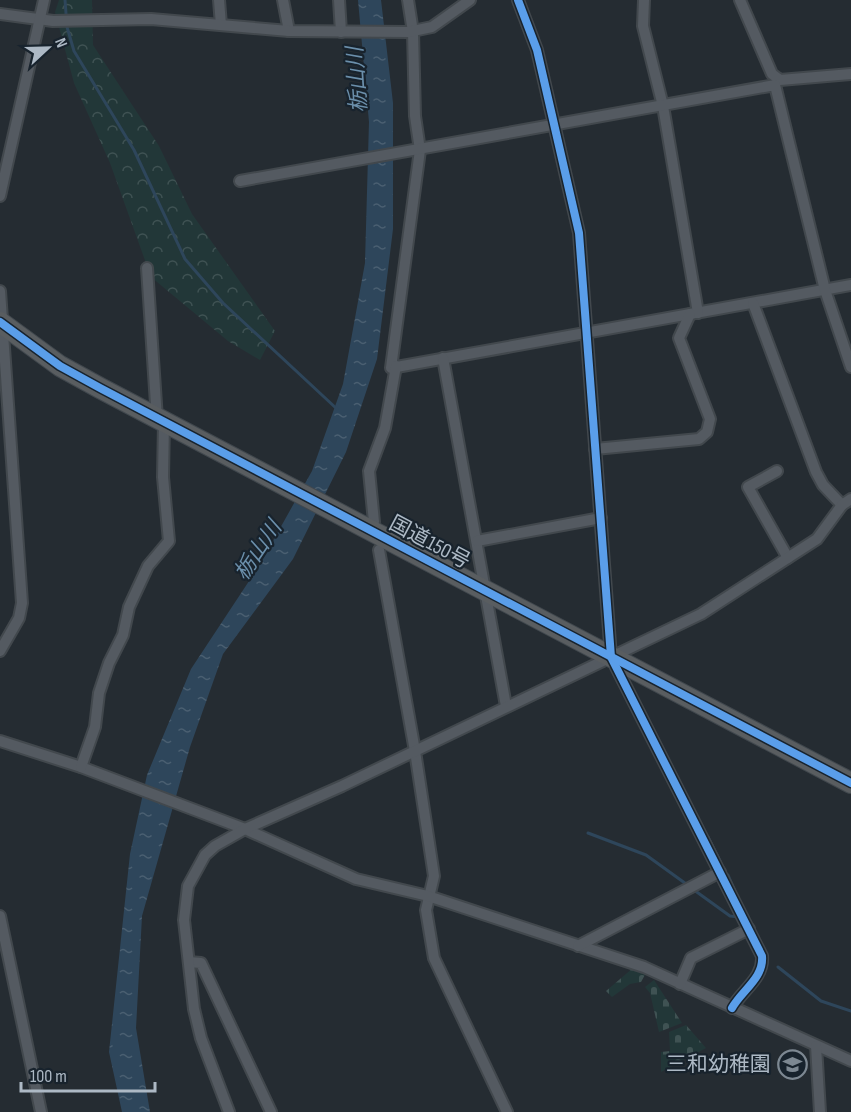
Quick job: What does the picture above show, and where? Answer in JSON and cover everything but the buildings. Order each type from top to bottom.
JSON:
[{"type":"highway","name":"国道150号","points":[[2,323],[60,366],[160,421],[851,783]]},
{"type":"street","points":[[0,196],[44,0]]},
{"type":"street","points":[[219,0],[220,25]]},
{"type":"street","points":[[282,0],[289,31]]},
{"type":"street","points":[[339,0],[343,32]]},
{"type":"street","points":[[408,0],[416,151],[391,368],[851,285]]},
{"type":"street","points":[[0,14],[52,21],[151,19],[289,31],[410,32],[432,27],[470,0]]},
{"type":"street","points":[[518,0],[537,50],[579,233],[611,657],[762,956],[763,964],[758,975],[732,1008]]},
{"type":"street","points":[[596,448],[699,439],[706,432],[711,419],[679,338],[694,314],[663,106],[643,26],[644,0]]},
{"type":"street","points":[[740,0],[775,81],[825,290],[851,367]]},
{"type":"street","points":[[240,181],[663,106],[780,80],[851,74]]},
{"type":"street","points":[[81,767],[96,720],[99,693],[109,663],[123,635],[129,608],[148,566],[169,541],[147,268]]},
{"type":"street","points":[[0,291],[22,603],[19,618],[0,651]]},
{"type":"street","points":[[229,1112],[201,1038],[189,962],[184,902],[192,874],[215,846],[245,829],[415,751],[701,614],[817,539],[847,502],[823,485],[816,472],[753,303]]},
{"type":"street","points":[[443,358],[506,706]]},
{"type":"street","points":[[374,522],[369,471],[385,428],[396,366]]},
{"type":"street","points":[[777,471],[748,487],[788,558]]},
{"type":"street","points":[[477,541],[601,518]]},
{"type":"street","points":[[379,550],[415,751],[434,876],[426,910],[434,958],[502,1110]]},
{"type":"street","points":[[0,741],[81,767],[245,829],[356,879],[428,896],[644,967],[851,1061]]},
{"type":"street","points":[[578,946],[720,872]]},
{"type":"street","points":[[0,916],[40,1112]]},
{"type":"street","points":[[680,984],[691,958],[749,929]]},
{"type":"street","points":[[189,962],[201,963],[271,1112]]},
{"type":"street","points":[[816,1046],[820,1112]]},
{"type":"green space","points":[[59,0],[92,0],[93,45],[159,146],[192,214],[275,331],[260,360],[228,341],[151,277],[110,163],[74,83],[55,12]]},
{"type":"green space","points":[[633,968],[646,973],[641,982],[630,984],[612,997],[606,991]]},
{"type":"green space","points":[[654,980],[682,1023],[659,1032],[650,993],[645,987]]},
{"type":"green space","points":[[686,1025],[706,1048],[661,1072],[661,1052],[670,1051],[669,1032]]},
{"type":"water","points":[[358,0],[381,0],[393,103],[393,229],[377,359],[346,452],[293,559],[223,654],[190,747],[142,916],[136,1028],[150,1112],[122,1112],[109,1052],[130,854],[147,775],[191,669],[259,566],[312,471],[343,384],[365,263],[369,122]]},
{"type":"waterway","points":[[65,0],[67,27],[74,51],[134,150],[185,259],[223,303],[337,409]]},
{"type":"waterway","points":[[588,833],[646,855],[689,886]]},
{"type":"waterway","points":[[708,837],[720,861]]},
{"type":"waterway","points":[[728,875],[735,891]]},
{"type":"waterway","points":[[694,890],[730,916],[739,917]]},
{"type":"waterway","points":[[778,967],[821,1001],[851,1011]]},
{"type":"cycle path","points":[[518,0],[537,50],[579,233],[611,657],[762,956],[760,971],[732,1008]]},
{"type":"cycle path","points":[[0,322],[60,366],[100,388],[851,783]]},
{"type":"place","name":"三和幼稚園","points":[[792,1064]]},
{"type":"water label","name":"栃山川","points":[[356,80]]},
{"type":"water label","name":"栃山川","points":[[257,550]]}]
